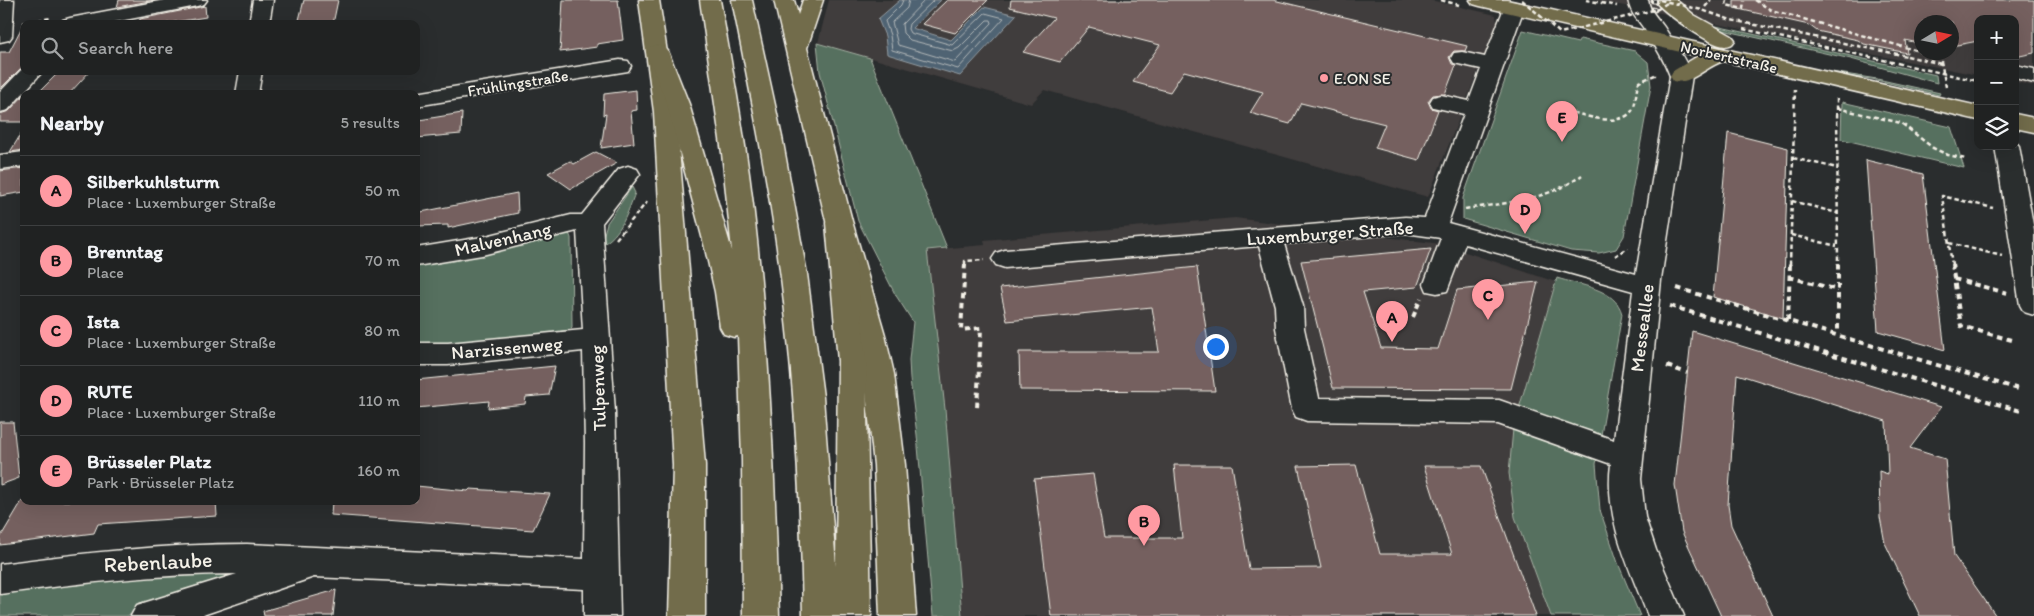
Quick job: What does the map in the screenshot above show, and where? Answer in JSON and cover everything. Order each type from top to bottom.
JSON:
[{"type":"main road","points":[[649,0],[657,51],[671,182],[688,465],[687,616]]},
{"type":"main road","points":[[710,0],[723,74],[745,243],[758,433],[761,616]]},
{"type":"main road","points":[[742,0],[772,142],[795,290],[812,452],[821,616]]},
{"type":"main road","points":[[784,0],[839,223],[864,306],[879,374],[885,420],[894,528],[898,616]]},
{"type":"main road","points":[[797,48],[813,0]]},
{"type":"main road","name":"Norbertstraße","points":[[1480,0],[1518,4],[1651,10]]},
{"type":"main road","name":"Norbertstraße","points":[[1542,0],[1651,10],[1730,42],[1974,112]]},
{"type":"main road","points":[[1651,10],[1687,19],[1730,42],[1681,76]]},
{"type":"main road","name":"Norbertstraße","points":[[1730,42],[1974,94]]},
{"type":"main road","points":[[657,51],[678,104],[719,252],[729,292],[739,361],[758,433]]},
{"type":"main road","points":[[2019,104],[2034,107]]},
{"type":"main road","points":[[839,223],[852,361],[853,616]]},
{"type":"street","points":[[4,0],[1,36],[20,33]]},
{"type":"street","points":[[93,20],[197,0]]},
{"type":"street","points":[[260,20],[264,0]]},
{"type":"street","points":[[1437,284],[1443,225],[1477,110],[1518,4]]},
{"type":"street","points":[[1651,10],[1681,76]]},
{"type":"street","points":[[1462,58],[1493,65]]},
{"type":"street","name":"Frühlingstraße","points":[[420,98],[620,66]]},
{"type":"street","points":[[2019,72],[2034,76]]},
{"type":"street","points":[[0,105],[28,75]]},
{"type":"street","points":[[248,90],[250,75]]},
{"type":"street","name":"Messeallee","points":[[1666,616],[1639,550],[1629,516],[1624,479],[1646,294],[1681,76]]},
{"type":"street","points":[[1442,102],[1477,110]]},
{"type":"street","points":[[2016,150],[2012,181],[2034,305]]},
{"type":"street","points":[[0,162],[20,160]]},
{"type":"street","points":[[589,223],[598,209],[628,174]]},
{"type":"street","name":"Malvenhang","points":[[420,256],[482,246],[571,223],[589,223]]},
{"type":"street","name":"Tulpenweg","points":[[589,223],[592,254],[601,473],[600,575],[602,616]]},
{"type":"street","name":"Luxemburger Straße","points":[[1005,259],[1405,225],[1443,225],[1646,294]]},
{"type":"street","points":[[1269,237],[1289,306],[1290,328],[1308,409],[1499,412],[1627,457]]},
{"type":"street","name":"Narzissenweg","points":[[420,354],[457,353],[576,342],[596,338]]},
{"type":"street","name":"Rebenlaube","points":[[0,579],[92,566],[198,559],[247,558],[600,575]]},
{"type":"street","name":"Rebenlaube","points":[[149,616],[317,562]]},
{"type":"path","points":[[1586,0],[1608,5],[1651,10],[1702,10],[1731,20],[1943,64]]},
{"type":"path","points":[[1608,5],[1610,0]]},
{"type":"path","points":[[1702,10],[1711,0]]},
{"type":"path","points":[[1727,0],[1726,5],[1743,9],[1744,1]]},
{"type":"path","points":[[1755,0],[1771,10],[1914,50]]},
{"type":"path","points":[[1518,4],[1560,33],[1658,9],[1651,10]]},
{"type":"path","points":[[1730,42],[1974,79]]},
{"type":"path","points":[[1942,60],[1946,74]]},
{"type":"path","points":[[1559,108],[1599,119],[1612,120],[1624,118],[1631,113],[1638,85],[1655,75],[1656,68]]},
{"type":"path","points":[[1788,320],[1795,89]]},
{"type":"path","points":[[1837,93],[1838,334]]},
{"type":"path","points":[[1837,108],[1901,123],[1933,148],[1948,155],[1966,159]]},
{"type":"path","points":[[1793,158],[1837,168]]},
{"type":"path","points":[[1443,225],[1563,187],[1576,181],[1582,175]]},
{"type":"path","points":[[592,254],[602,253],[646,203],[671,182]]},
{"type":"path","points":[[1996,209],[1942,196],[1961,326],[2015,341]]},
{"type":"path","points":[[1792,201],[1837,213]]},
{"type":"path","points":[[1791,235],[1837,246]]},
{"type":"path","points":[[1949,243],[2003,257]]},
{"type":"path","points":[[977,409],[982,328],[961,330],[965,261],[1005,259]]},
{"type":"path","points":[[1790,277],[1838,290]]},
{"type":"path","points":[[1954,279],[2008,294]]},
{"type":"path","points":[[1677,288],[1838,334],[2022,390]]},
{"type":"path","points":[[1646,294],[1674,306],[2024,412]]},
{"type":"path","points":[[1667,366],[1687,373]]},
{"type":"shaded area","points":[[829,0],[1430,0],[1496,15],[1497,23],[1428,197],[1044,90],[1031,104],[818,43]]},
{"type":"shaded area","points":[[1594,0],[2034,0],[2034,86],[2019,83],[2019,15],[1974,15],[1974,74]]},
{"type":"shaded area","points":[[1235,218],[1441,244],[1556,282],[1513,429],[1515,517],[1551,616],[962,616],[945,409],[927,250],[985,245],[984,240]]},
{"type":"green space","points":[[1716,26],[1936,75],[1937,83],[1851,59],[1714,28]]},
{"type":"green space","points":[[1523,30],[1578,43],[1580,39],[1635,51],[1648,62],[1651,86],[1624,236],[1616,249],[1599,253],[1571,251],[1463,219],[1463,198]]},
{"type":"green space","points":[[817,43],[870,58],[947,248],[927,250],[945,409],[962,616],[933,616],[917,435],[910,379],[909,360],[913,322],[895,294],[858,221],[820,72]]},
{"type":"green space","points":[[1706,44],[1812,69],[1877,79],[1940,93],[1939,95],[1872,79],[1838,75],[1701,45]]},
{"type":"green space","points":[[1842,102],[1951,127],[1964,168],[1841,139]]},
{"type":"green space","points":[[632,187],[635,193],[623,222],[614,236],[601,245],[607,223]]},
{"type":"green space","points":[[569,233],[571,238],[572,327],[569,330],[524,337],[420,346],[420,262]]},
{"type":"green space","points":[[1557,278],[1604,293],[1618,305],[1622,314],[1596,464],[1600,510],[1618,563],[1640,616],[1551,616],[1515,517],[1509,473],[1513,429]]},
{"type":"green space","points":[[238,568],[238,584],[126,616],[0,616],[0,586]]},
{"type":"water","points":[[900,0],[941,0],[912,28],[951,40],[984,7],[1016,15],[960,76],[887,54],[885,36],[878,19]]},
{"type":"building","points":[[119,0],[155,0],[117,7]]},
{"type":"building","points":[[304,0],[338,0],[334,20],[299,20]]},
{"type":"building","points":[[563,0],[618,0],[623,40],[597,44],[597,47],[560,52]]},
{"type":"building","points":[[947,0],[988,0],[955,33],[922,24]]},
{"type":"building","points":[[1011,0],[1273,0],[1467,46],[1465,51],[1454,51],[1449,57],[1452,64],[1456,65],[1445,94],[1433,95],[1428,101],[1431,108],[1438,110],[1419,160],[1375,148],[1385,124],[1301,103],[1290,124],[1250,113],[1263,92],[1184,71],[1170,92],[1133,82],[1160,45],[1089,27],[1060,62],[1023,52],[1054,18],[1010,7]]},
{"type":"building","points":[[1734,0],[2034,0],[2034,53],[2019,56],[2019,15],[1974,15],[1974,42],[1959,45],[1959,15],[1914,15],[1914,42],[1905,40],[1907,53],[1817,31],[1809,25],[1734,8]]},
{"type":"building","points":[[205,6],[206,17],[188,20],[140,19]]},
{"type":"building","points":[[20,31],[20,69],[0,89],[0,52],[9,52]]},
{"type":"building","points":[[56,75],[86,75],[73,90],[41,90]]},
{"type":"building","points":[[636,90],[637,110],[631,111],[634,143],[601,148],[606,114],[603,115],[604,94]]},
{"type":"building","points":[[20,99],[20,122],[0,122],[0,114],[9,111]]},
{"type":"building","points":[[462,113],[461,134],[420,138],[420,120]]},
{"type":"building","points":[[1728,133],[1788,148],[1783,318],[1713,297]]},
{"type":"building","points":[[20,136],[20,151],[10,152]]},
{"type":"building","points":[[596,152],[617,163],[571,189],[548,173],[570,161],[574,164]]},
{"type":"building","points":[[1866,160],[1923,174],[1945,350],[1878,331]]},
{"type":"building","points":[[20,168],[20,193],[0,196],[0,171]]},
{"type":"building","points":[[517,193],[518,213],[448,228],[448,225],[420,226],[420,212]]},
{"type":"building","points":[[1431,249],[1417,287],[1363,292],[1381,348],[1438,349],[1457,290],[1538,282],[1511,389],[1333,388],[1301,261]]},
{"type":"building","points":[[1197,267],[1215,391],[1020,390],[1019,352],[1159,352],[1152,307],[1007,321],[1000,288]]},
{"type":"building","points":[[1692,331],[1941,407],[1910,448],[1945,459],[1954,556],[1996,616],[1920,616],[1885,543],[1880,517],[1879,471],[1888,474],[1886,421],[1737,374],[1728,505],[1731,525],[1773,616],[1721,616],[1682,532],[1675,485]]},
{"type":"building","points":[[555,366],[549,395],[526,397],[525,404],[488,408],[489,401],[420,408],[420,380]]},
{"type":"building","points":[[0,422],[13,422],[19,478],[0,485]]},
{"type":"building","points":[[1174,465],[1232,465],[1249,569],[1321,568],[1298,466],[1356,465],[1380,554],[1452,554],[1424,466],[1481,466],[1536,616],[1051,616],[1034,479],[1093,474],[1104,538],[1182,538]]},
{"type":"building","points":[[420,486],[468,491],[470,489],[550,494],[533,530],[331,515],[332,505],[420,505]]},
{"type":"building","points":[[20,504],[216,505],[217,516],[98,524],[94,533],[0,545],[0,538]]},
{"type":"building","points":[[336,590],[333,616],[264,616],[263,611]]},
{"type":"place","name":"E.ON SE","points":[[1324,78]]},
{"type":"place","name":"Brüsseler Platz","points":[[1562,142]]},
{"type":"place","name":"RUTE","points":[[1525,234]]},
{"type":"place","name":"Ista","points":[[1488,320]]},
{"type":"place","name":"Silberkuhlsturm","points":[[1392,342]]},
{"type":"place","name":"Brenntag","points":[[1144,546]]}]
